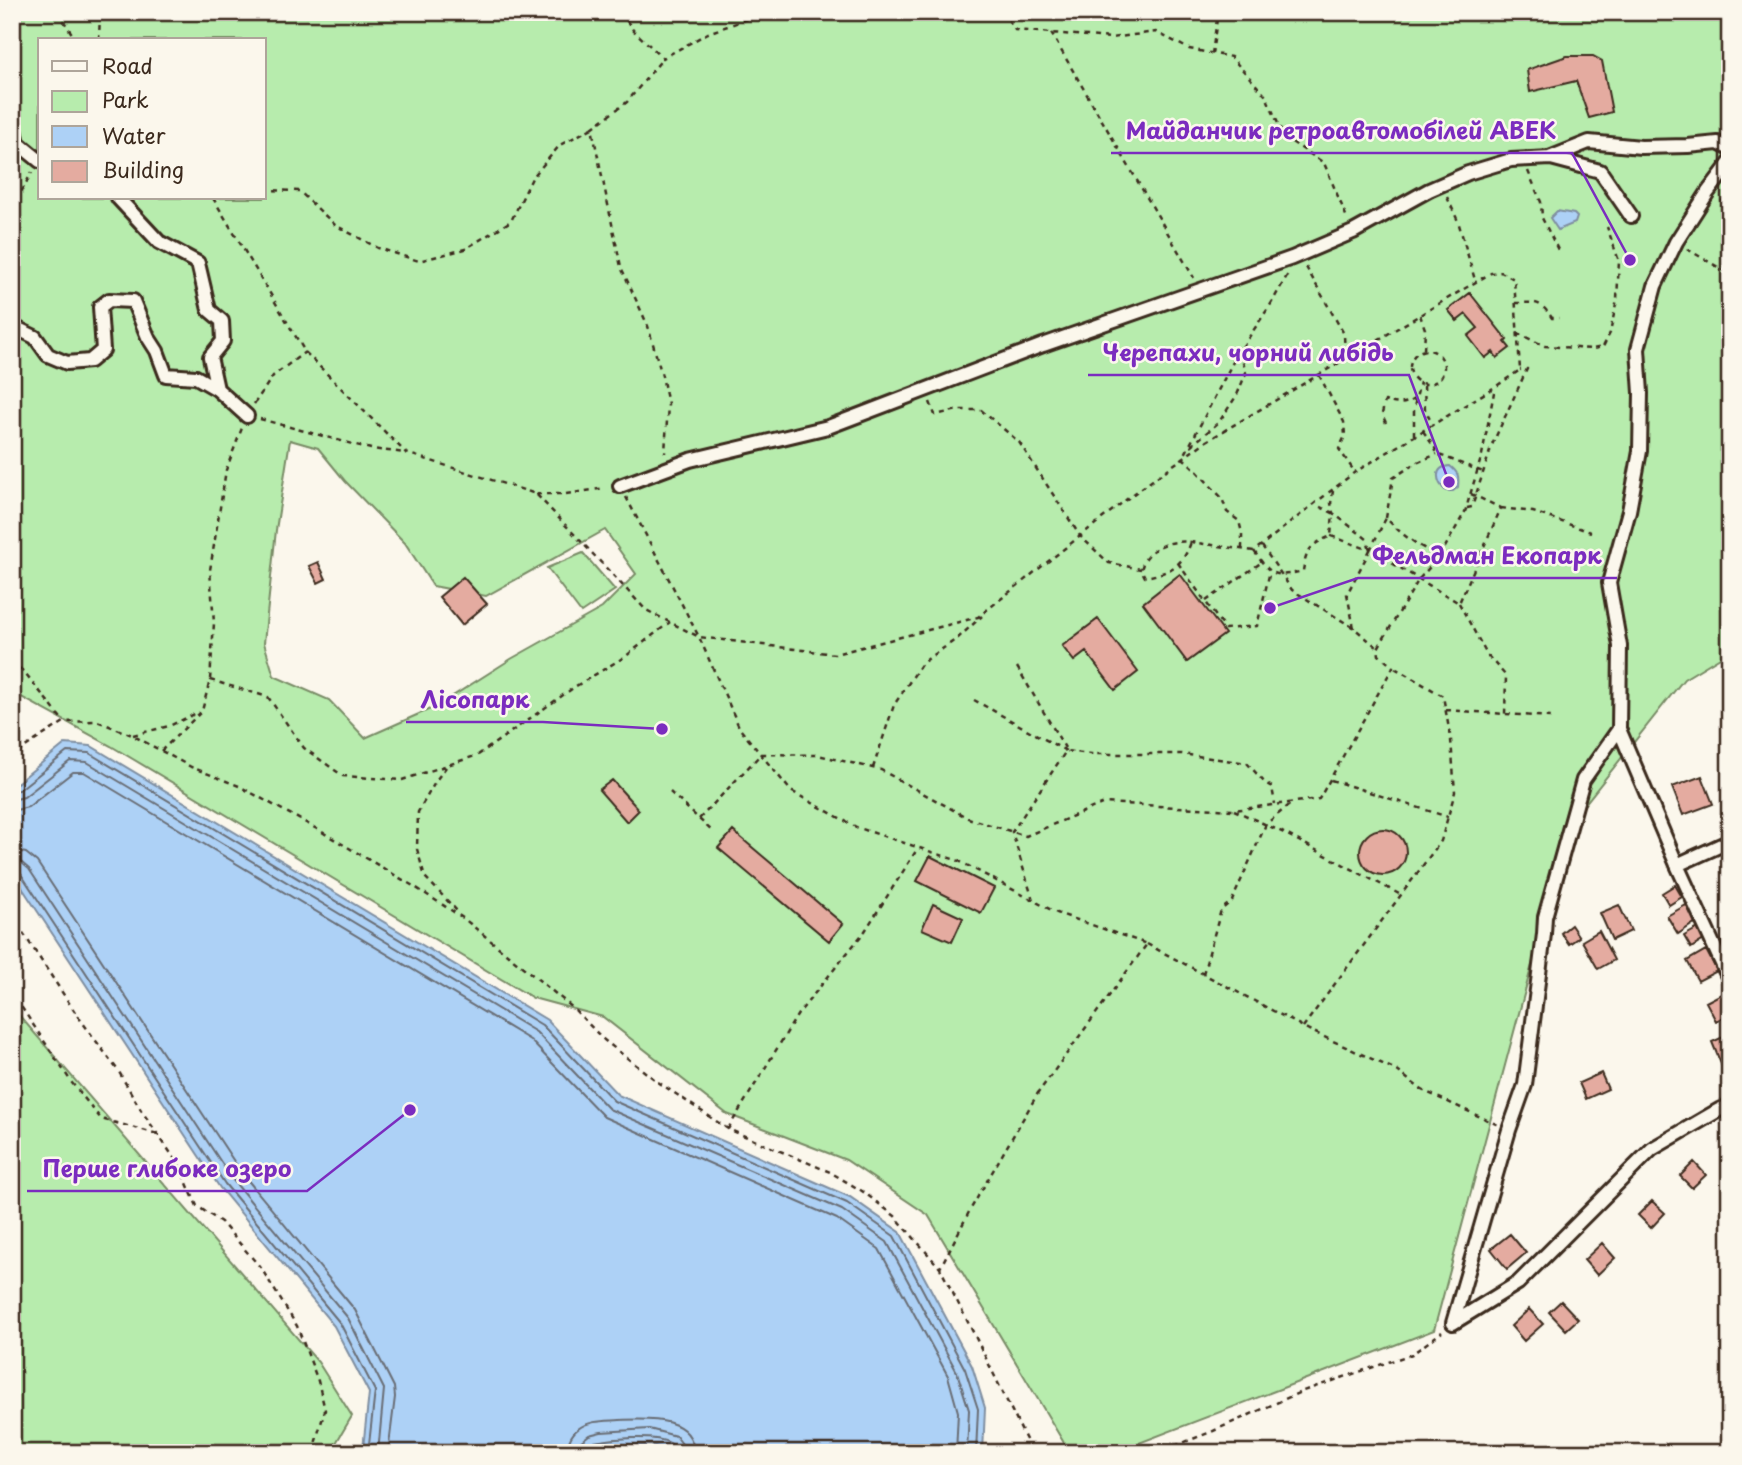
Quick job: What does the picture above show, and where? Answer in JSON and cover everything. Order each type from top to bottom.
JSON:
[{"type":"street","points":[[12,126],[18,143],[38,160]]},
{"type":"street","points":[[1547,159],[1589,142],[1641,147],[1718,143],[1730,149]]},
{"type":"street","points":[[620,486],[690,460],[828,428],[1043,345],[1299,255],[1353,232],[1441,185],[1468,173],[1511,160],[1551,158],[1600,172],[1631,216]]},
{"type":"street","points":[[1730,163],[1676,242],[1655,286],[1638,349],[1641,393],[1640,452],[1629,511],[1609,583],[1620,646],[1619,729],[1730,981]]},
{"type":"street","points":[[120,200],[159,242],[198,263],[209,310],[222,321],[223,341],[210,358],[217,390]]},
{"type":"street","points":[[12,326],[35,337],[48,355],[67,363],[90,361],[103,351],[100,307],[109,300],[133,301],[166,375],[196,377],[217,390],[247,416]]},
{"type":"street","points":[[1453,1323],[1509,1130],[1525,1085],[1545,917],[1583,780],[1619,729]]},
{"type":"street","points":[[1677,865],[1730,841]]},
{"type":"street","points":[[1453,1323],[1518,1283],[1652,1149],[1730,1105]]},
{"type":"path","points":[[58,12],[75,38]]},
{"type":"path","points":[[99,38],[100,12]]},
{"type":"path","points":[[621,12],[633,30],[663,58]]},
{"type":"path","points":[[266,190],[299,191],[335,225],[378,248],[419,261],[465,249],[511,221],[532,178],[560,145],[592,128],[627,102],[663,58],[708,33],[750,19],[752,12]]},
{"type":"path","points":[[1003,12],[1015,30],[1111,38],[1156,32],[1189,49],[1231,57],[1266,96],[1284,137],[1324,163],[1353,232]]},
{"type":"path","points":[[1212,54],[1218,12]]},
{"type":"path","points":[[1051,33],[1201,290]]},
{"type":"path","points":[[592,128],[621,267],[648,326],[668,404],[667,444],[662,470]]},
{"type":"path","points":[[1523,160],[1541,202],[1542,218],[1559,252]]},
{"type":"path","points":[[12,209],[38,163]]},
{"type":"path","points":[[1441,185],[1458,221],[1476,282]]},
{"type":"path","points":[[214,200],[305,352],[406,453]]},
{"type":"path","points":[[1517,333],[1545,346],[1593,349],[1603,347],[1610,333],[1617,300],[1619,261],[1607,227]]},
{"type":"path","points":[[1676,242],[1730,274]]},
{"type":"path","points":[[1184,458],[1240,351],[1299,255]]},
{"type":"path","points":[[1299,255],[1344,334],[1345,359]]},
{"type":"path","points":[[536,494],[646,610],[699,637],[835,654],[978,617],[1132,495],[1205,442],[1491,273],[1502,272],[1514,279],[1520,370]]},
{"type":"path","points":[[1515,303],[1536,301],[1545,307],[1552,318],[1559,318]]},
{"type":"path","points":[[1420,315],[1425,329],[1424,350]]},
{"type":"path","points":[[1424,350],[1433,351],[1443,359],[1442,375],[1429,384],[1422,383],[1412,375],[1410,364],[1414,355],[1424,350]]},
{"type":"path","points":[[1188,448],[1219,422],[1237,395],[1246,373],[1240,351]]},
{"type":"path","points":[[161,751],[202,711],[210,680],[214,623],[210,570],[226,470],[247,416],[273,376],[305,352]]},
{"type":"path","points":[[1254,551],[1355,472],[1520,370],[1527,369],[1494,441],[1472,507],[1466,508]]},
{"type":"path","points":[[1319,375],[1344,422],[1345,436],[1339,449],[1355,472]]},
{"type":"path","points":[[1414,436],[1414,407],[1422,383]]},
{"type":"path","points":[[1422,383],[1425,410],[1433,425]]},
{"type":"path","points":[[1303,1027],[1441,841],[1455,792],[1451,740],[1443,696],[1393,667],[1378,654],[1378,648],[1419,579],[1440,556],[1466,508],[1486,438],[1496,387]]},
{"type":"path","points":[[925,390],[934,415],[958,410],[981,410],[1019,442],[1080,536],[1109,563],[1141,569]]},
{"type":"path","points":[[1386,423],[1382,414],[1384,401],[1406,404],[1416,398]]},
{"type":"path","points":[[247,416],[371,449],[406,453],[536,494],[566,494],[620,486],[699,637],[740,729],[791,791],[856,827],[959,861],[1057,913],[1147,944],[1303,1027],[1396,1070],[1422,1090],[1509,1130]]},
{"type":"path","points":[[1423,431],[1437,454]]},
{"type":"path","points":[[1486,438],[1494,441]]},
{"type":"path","points":[[1354,628],[1347,594],[1386,518],[1394,478],[1416,463],[1437,454],[1483,472]]},
{"type":"path","points":[[1184,458],[1222,499],[1227,512],[1239,521],[1242,549]]},
{"type":"path","points":[[1331,536],[1331,503],[1334,489]]},
{"type":"path","points":[[1471,494],[1501,508],[1533,512],[1591,532]]},
{"type":"path","points":[[1314,504],[1333,513],[1367,539],[1370,550]]},
{"type":"path","points":[[1459,603],[1501,508]]},
{"type":"path","points":[[1386,518],[1412,542],[1440,556]]},
{"type":"path","points":[[1191,542],[1186,556],[1173,568],[1145,577],[1141,569],[1146,557],[1163,544],[1183,541],[1191,542],[1242,549],[1254,551],[1270,571],[1283,576],[1303,570],[1306,554],[1317,541],[1331,536],[1370,550],[1459,603],[1487,654],[1506,676],[1505,715]]},
{"type":"path","points":[[1262,545],[1292,590],[1354,628],[1378,648]]},
{"type":"path","points":[[1206,601],[1262,562]]},
{"type":"path","points":[[1178,563],[1225,629],[1257,626],[1270,571]]},
{"type":"path","points":[[873,768],[894,705],[922,663],[958,638],[996,602]]},
{"type":"path","points":[[210,680],[268,697],[304,748],[343,776],[402,780],[478,755],[576,686],[626,656],[670,622]]},
{"type":"path","points":[[12,661],[26,674],[64,722]]},
{"type":"path","points":[[1017,667],[1066,751]]},
{"type":"path","points":[[699,819],[761,754],[818,755],[881,770],[968,818],[1026,836],[1104,803],[1234,810],[1319,799],[1393,667]]},
{"type":"path","points":[[974,700],[1066,751],[1091,754],[1182,754],[1247,763],[1272,787],[1275,804]]},
{"type":"path","points":[[1446,710],[1551,717]]},
{"type":"path","points":[[132,735],[169,726],[202,711]]},
{"type":"path","points":[[12,761],[22,749],[64,722],[97,721],[132,735],[191,767],[239,786],[415,887],[463,918],[573,1009],[604,1040],[641,1070],[729,1129],[830,1172],[862,1191],[895,1216],[940,1268],[1034,1453]]},
{"type":"path","points":[[1012,832],[1066,751]]},
{"type":"path","points":[[448,765],[418,812],[417,849],[425,877],[463,918]]},
{"type":"path","points":[[1330,780],[1448,817]]},
{"type":"path","points":[[670,792],[713,832]]},
{"type":"path","points":[[1203,974],[1221,909],[1233,901],[1266,824],[1293,802]]},
{"type":"path","points":[[1234,810],[1401,895]]},
{"type":"path","points":[[1012,832],[1034,901]]},
{"type":"path","points":[[729,1129],[798,1014],[865,931],[919,847]]},
{"type":"path","points":[[12,916],[179,1165],[197,1206],[221,1222],[261,1268],[297,1326],[318,1381],[325,1410],[315,1444],[308,1453]]},
{"type":"path","points":[[940,1268],[1038,1093],[1147,944]]},
{"type":"path","points":[[12,1004],[22,1009],[72,1083],[101,1119],[158,1134]]},
{"type":"path","points":[[1156,1453],[1303,1391],[1412,1354],[1453,1323]]},
{"type":"green space","points":[[12,12],[1730,12],[1730,651],[1684,679],[1570,823],[1434,1330],[1113,1453],[1070,1453],[928,1215],[846,1160],[727,1114],[603,1017],[533,998],[111,746],[12,692]],"holes":[[[290,440],[318,448],[345,481],[405,543],[433,586],[486,596],[605,530],[636,574],[602,608],[511,659],[437,706],[365,738],[329,700],[274,676],[264,643],[276,530]]]},
{"type":"green space","points":[[583,553],[615,590],[581,613],[547,568]]},
{"type":"green space","points":[[12,1007],[318,1362],[352,1416],[330,1453],[12,1453]]},
{"type":"water","points":[[1557,211],[1574,214],[1577,217],[1575,223],[1558,230],[1550,218]]},
{"type":"water","points":[[1450,466],[1458,475],[1458,487],[1453,491],[1446,491],[1438,476],[1441,469]]},
{"type":"water","points":[[65,744],[91,746],[547,1020],[618,1095],[850,1197],[900,1232],[972,1366],[985,1408],[983,1453],[681,1453],[650,1445],[602,1448],[579,1453],[358,1453],[363,1448],[369,1393],[334,1326],[220,1188],[13,874],[12,787]]},
{"type":"building","points":[[1567,56],[1593,56],[1602,61],[1612,112],[1589,118],[1576,81],[1530,92],[1527,70]]},
{"type":"building","points":[[1470,293],[1507,340],[1505,342],[1510,348],[1497,358],[1493,352],[1485,358],[1468,336],[1478,328],[1466,314],[1457,321],[1448,310]]},
{"type":"building","points":[[318,562],[326,579],[318,583],[309,566]]},
{"type":"building","points":[[1180,574],[1225,634],[1187,662],[1143,603]]},
{"type":"building","points":[[463,577],[487,604],[462,625],[439,597]]},
{"type":"building","points":[[1098,619],[1138,672],[1115,690],[1086,652],[1074,661],[1062,646]]},
{"type":"building","points":[[1702,776],[1713,804],[1683,815],[1672,787]]},
{"type":"building","points":[[612,780],[639,810],[627,822],[599,790]]},
{"type":"building","points":[[1383,829],[1399,836],[1406,852],[1399,868],[1383,875],[1367,868],[1360,852],[1367,836]]},
{"type":"building","points":[[733,831],[843,924],[829,941],[718,848]]},
{"type":"building","points":[[930,856],[994,888],[981,913],[917,881]]},
{"type":"building","points":[[1675,885],[1682,897],[1669,905],[1662,893]]},
{"type":"building","points":[[933,904],[963,918],[952,942],[922,929]]},
{"type":"building","points":[[1619,905],[1631,931],[1612,940],[1600,913]]},
{"type":"building","points":[[1686,905],[1696,922],[1678,934],[1667,916]]},
{"type":"building","points":[[1571,925],[1579,937],[1569,944],[1561,933]]},
{"type":"building","points":[[1700,927],[1707,938],[1691,948],[1684,936]]},
{"type":"building","points":[[1599,931],[1614,960],[1598,969],[1582,941]]},
{"type":"building","points":[[1706,950],[1717,971],[1698,981],[1687,961]]},
{"type":"building","points":[[1723,993],[1730,1005],[1730,1014],[1716,1021],[1706,1002]]},
{"type":"building","points":[[1730,1034],[1730,1074],[1726,1076],[1712,1042]]},
{"type":"building","points":[[1601,1073],[1608,1089],[1586,1099],[1579,1083]]},
{"type":"building","points":[[1694,1162],[1706,1175],[1692,1188],[1680,1176]]},
{"type":"building","points":[[1652,1201],[1665,1213],[1651,1228],[1638,1215]]},
{"type":"building","points":[[1510,1234],[1526,1253],[1507,1269],[1491,1249]]},
{"type":"building","points":[[1602,1243],[1615,1258],[1597,1275],[1584,1260]]},
{"type":"building","points":[[1561,1301],[1578,1319],[1566,1330],[1549,1312]]},
{"type":"building","points":[[1529,1309],[1543,1324],[1524,1341],[1511,1326]]},
{"type":"place","name":"Майданчик ретроавтомобілей АВЕК","points":[[1630,260]]},
{"type":"place","name":"Черепахи, чорний либідь","points":[[1449,482]]},
{"type":"place","name":"Фельдман Екопарк","points":[[1270,608]]},
{"type":"place","name":"Лісопарк","points":[[662,729]]},
{"type":"place","name":"Перше глибоке озеро","points":[[410,1110]]}]
